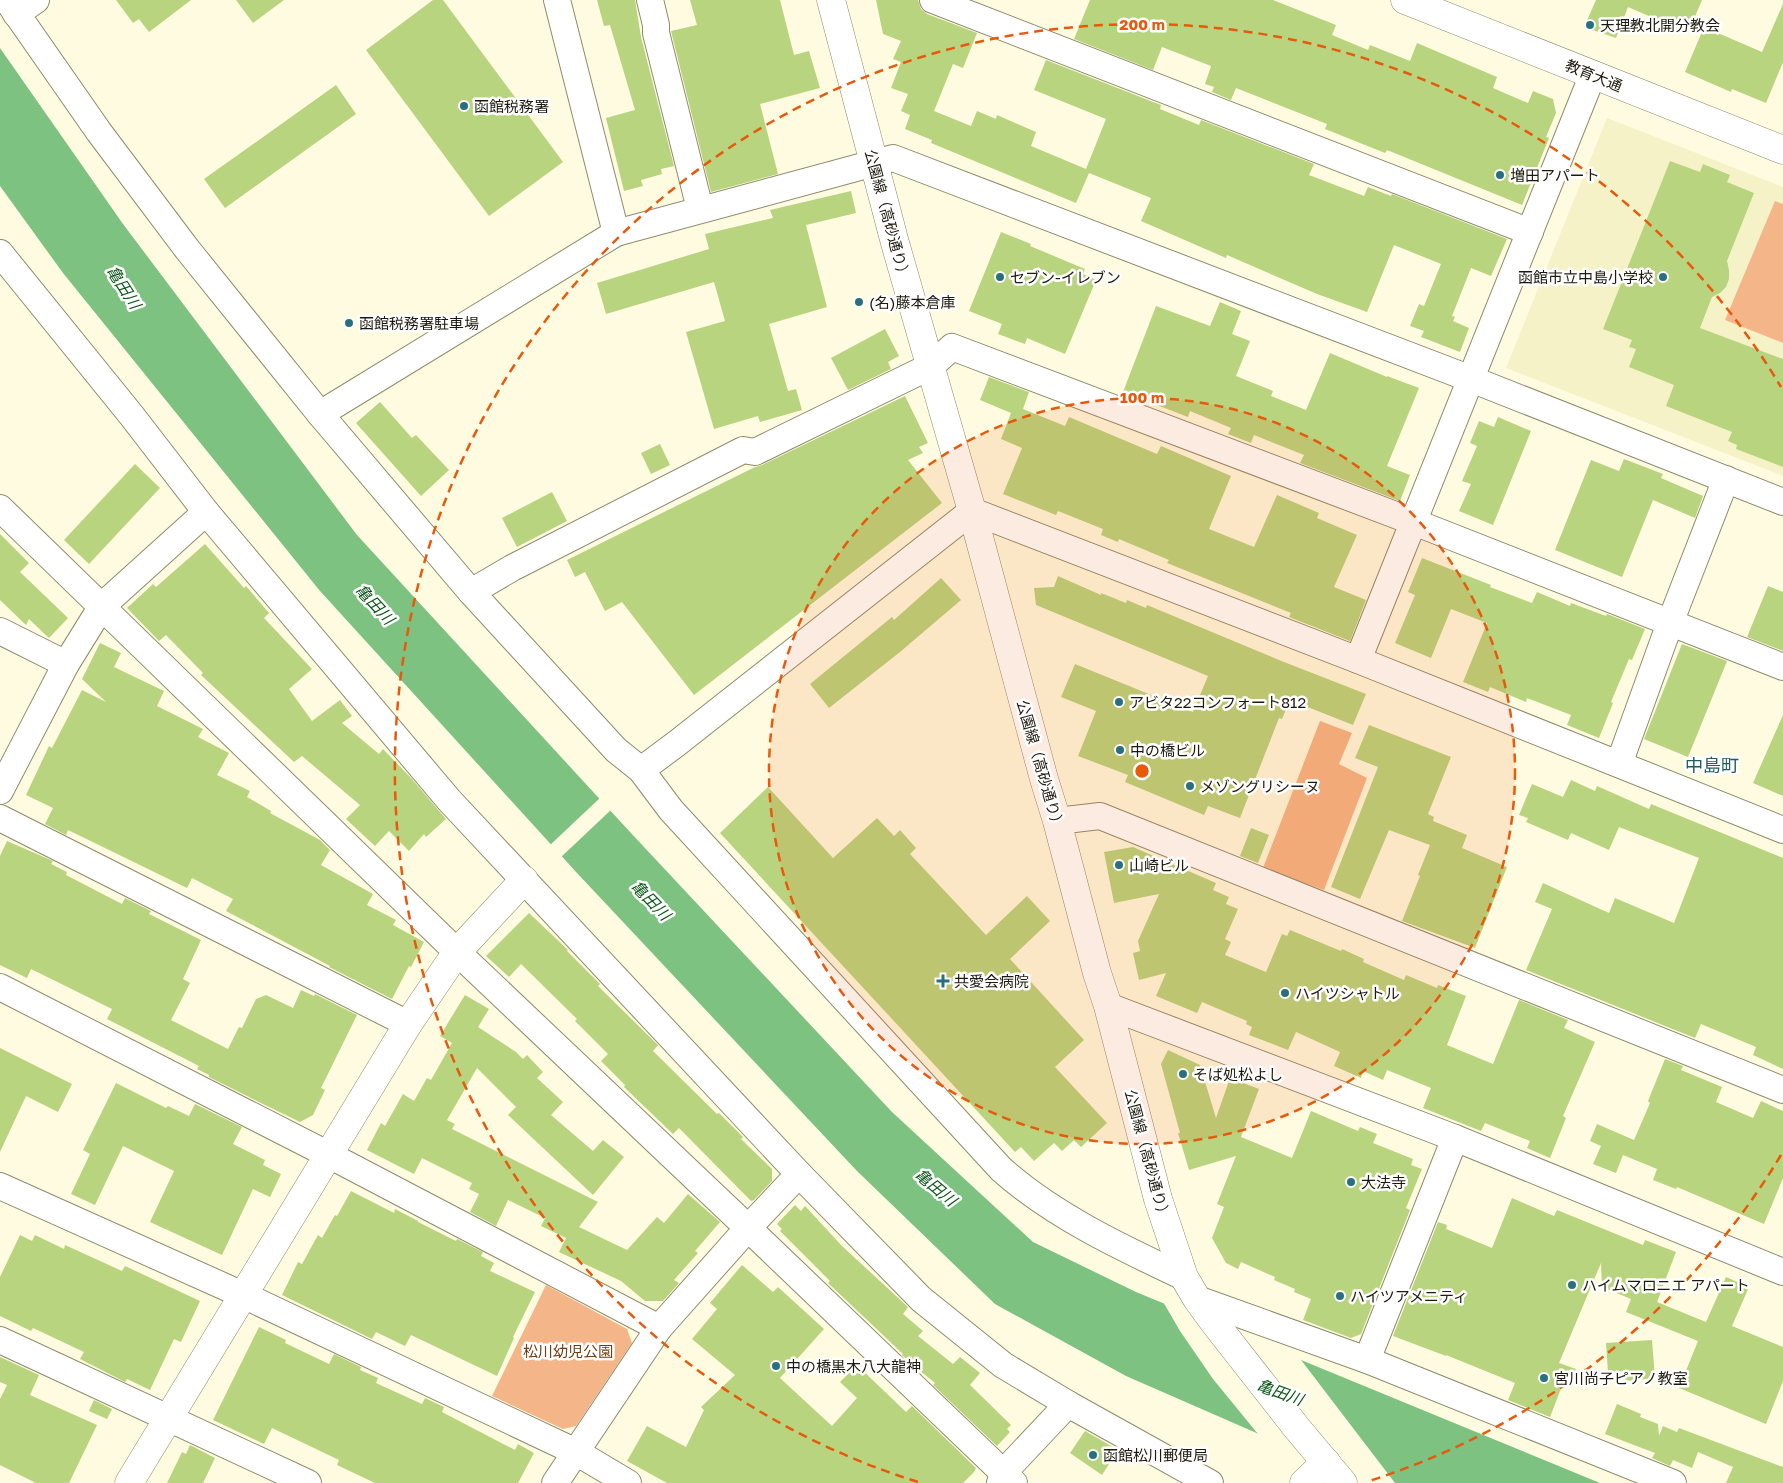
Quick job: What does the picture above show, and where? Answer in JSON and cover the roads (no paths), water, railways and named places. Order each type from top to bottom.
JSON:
[{"type":"street","points":[[557,0],[616,232]]},
{"type":"street","points":[[650,0],[656,33],[700,209]]},
{"type":"street","name":"公園線（高砂通り）","points":[[831,0],[874,163],[972,511],[1044,779],[1057,820],[1097,973],[1108,1006],[1158,1199],[1198,1299],[1313,1475],[1343,1483]]},
{"type":"street","points":[[933,0],[1530,232]]},
{"type":"street","name":"教育大通","points":[[1405,0],[1444,7],[1593,74],[1783,150]]},
{"type":"street","points":[[19,5],[99,132],[193,256],[320,414],[470,592],[616,750],[641,770],[671,810],[1001,1169],[1043,1202],[1144,1258],[1198,1299],[1367,1360],[1673,1483]]},
{"type":"street","points":[[1358,660],[1593,74]]},
{"type":"street","points":[[320,414],[616,232],[893,158],[1783,502]]},
{"type":"street","points":[[0,253],[132,416],[206,512],[443,792],[799,1174],[921,1299],[1003,1365],[1068,1404],[1210,1483]]},
{"type":"street","points":[[470,592],[512,568],[743,450],[755,452],[931,366],[952,347],[1414,522],[1783,667]]},
{"type":"street","points":[[1619,764],[1670,623],[1726,479]]},
{"type":"street","points":[[0,508],[457,952],[748,1228],[1005,1480],[1068,1404]]},
{"type":"street","points":[[641,770],[972,511],[1358,660],[1783,830]]},
{"type":"street","points":[[0,791],[66,664],[102,606],[206,512]]},
{"type":"street","points":[[0,631],[66,664]]},
{"type":"street","points":[[1057,820],[1100,816],[1783,1090]]},
{"type":"street","points":[[0,818],[408,1024]]},
{"type":"street","points":[[129,1483],[408,1024],[457,952],[524,880]]},
{"type":"street","points":[[0,987],[329,1155],[659,1328]]},
{"type":"street","points":[[1108,1006],[1456,1138],[1783,1272]]},
{"type":"street","points":[[1367,1360],[1456,1138]]},
{"type":"street","points":[[555,1483],[659,1328],[799,1174]]},
{"type":"street","points":[[0,1186],[243,1296],[576,1452],[628,1483]]},
{"type":"street","points":[[0,1340],[308,1483]]},
{"type":"water","name":"亀田川","points":[[0,48],[123,224],[357,535],[630,832],[892,1112],[1033,1242],[1136,1292],[1600,1483],[1371,1483],[1126,1376],[995,1304],[857,1171],[577,873],[320,591],[63,273],[0,186]]},
{"type":"place","name":"天理教北開分教会","points":[[1590,25]]},
{"type":"place","name":"函館税務署","points":[[464,106]]},
{"type":"place","name":"増田アパート","points":[[1500,175]]},
{"type":"place","name":"セブン-イレブン","points":[[1000,277]]},
{"type":"place","name":"函館市立中島小学校","points":[[1663,277]]},
{"type":"place","name":"(名)藤本倉庫","points":[[859,302]]},
{"type":"place","name":"函館税務署駐車場","points":[[349,323]]},
{"type":"place","name":"アビタ22コンフォート812","points":[[1119,702]]},
{"type":"place","name":"中の橋ビル","points":[[1120,750]]},
{"type":"place","name":"メゾングリシーヌ","points":[[1190,786]]},
{"type":"place","name":"山崎ビル","points":[[1119,865]]},
{"type":"place","name":"共愛会病院","points":[[943,981]]},
{"type":"place","name":"ハイツシャトル","points":[[1285,993]]},
{"type":"place","name":"そば処松よし","points":[[1183,1074]]},
{"type":"place","name":"大法寺","points":[[1351,1182]]},
{"type":"place","name":"ハイムマロニエ アパート","points":[[1572,1285]]},
{"type":"place","name":"ハイツアメニティ","points":[[1340,1296]]},
{"type":"place","name":"中の橋黒木八大龍神","points":[[776,1366]]},
{"type":"place","name":"宮川尚子ピアノ教室","points":[[1544,1378]]},
{"type":"place","name":"函館松川郵便局","points":[[1093,1455]]},
{"type":"district","name":"中島町","points":[[1712,765]]},
{"type":"park label","name":"松川幼児公園","points":[[568,1351]]}]
